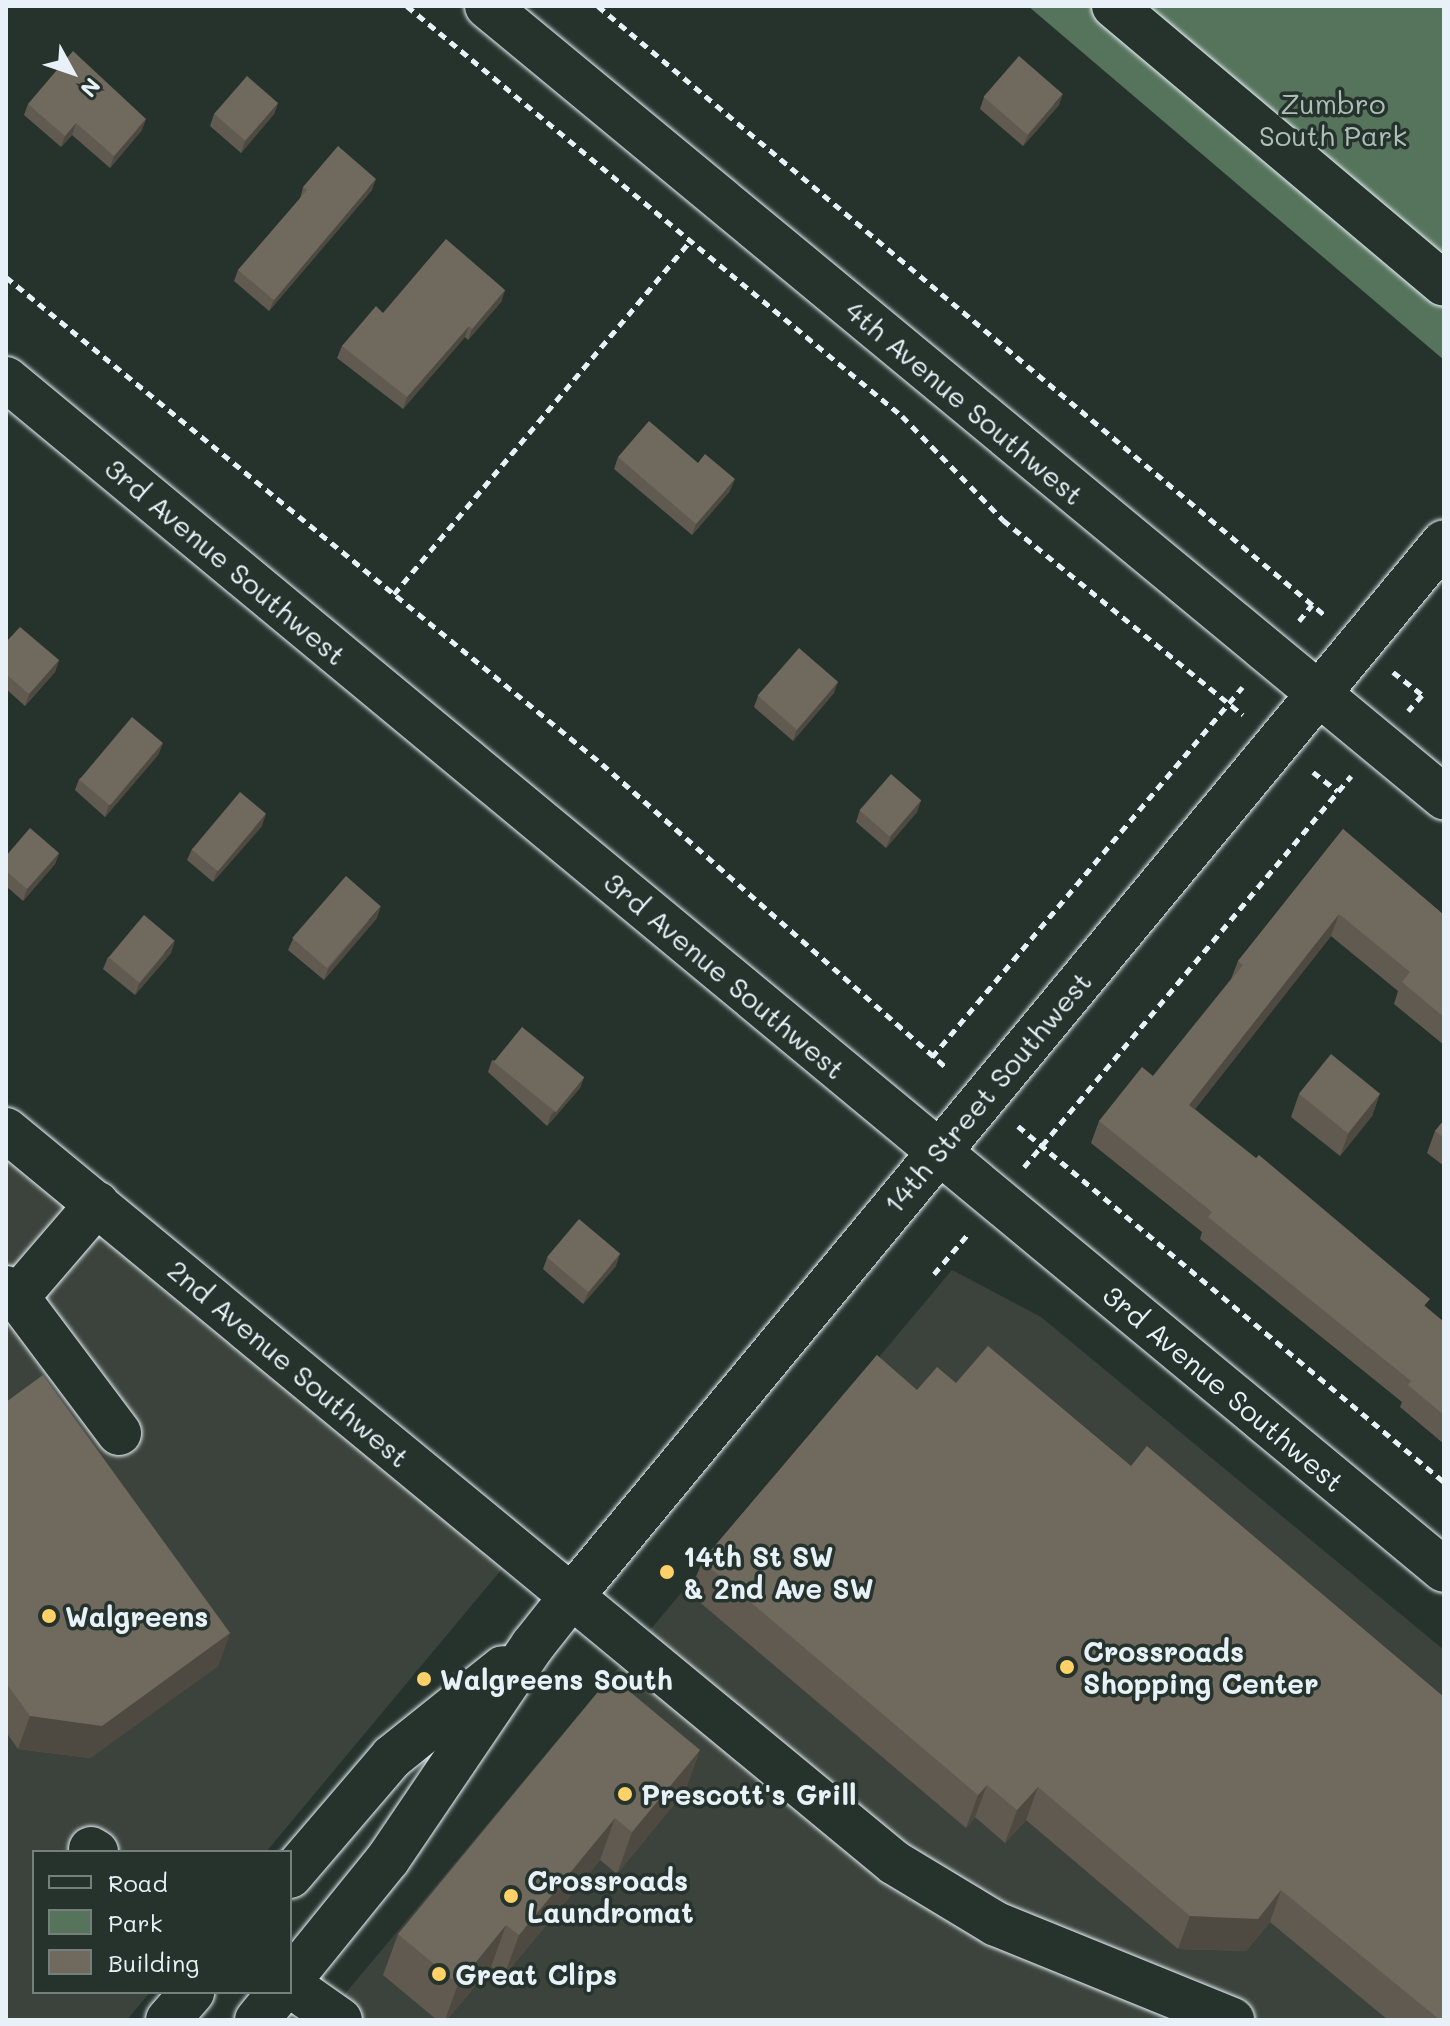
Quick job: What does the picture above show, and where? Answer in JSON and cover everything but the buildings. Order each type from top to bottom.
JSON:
[{"type":"street","name":"4th Avenue Southwest","points":[[487,6],[1444,797]]},
{"type":"street","points":[[1114,6],[1444,284]]},
{"type":"street","name":"3rd Avenue Southwest","points":[[6,379],[1444,1570]]},
{"type":"street","name":"14th Street Southwest","points":[[292,1980],[414,1823],[533,1645],[571,1597],[1444,542]]},
{"type":"street","name":"2nd Avenue Southwest","points":[[6,1130],[895,1863],[996,1924],[1232,2020]]},
{"type":"street","points":[[97,1204],[11,1293],[119,1433]]},
{"type":"street","name":"14th Street Southwest","points":[[292,1874],[392,1757],[533,1645]]},
{"type":"street","points":[[292,1984],[340,2020]]},
{"type":"street","points":[[168,2020],[190,1994]]},
{"type":"street","points":[[257,2020],[278,1994]]},
{"type":"path","points":[[407,6],[902,416],[1003,520],[1230,704],[932,1057]]},
{"type":"path","points":[[598,6],[1312,605]]},
{"type":"path","points":[[394,594],[690,241]]},
{"type":"path","points":[[6,277],[602,764],[932,1057],[1042,1145],[1444,1482]]},
{"type":"path","points":[[1042,1145],[1337,791]]},
{"type":"shaded area","points":[[6,1133],[516,1552],[268,1850],[32,1850],[32,1994],[148,1994],[127,2020],[6,2020]]},
{"type":"shaded area","points":[[952,1270],[1041,1317],[1444,1650],[1444,2020],[323,2020]]},
{"type":"green space","name":"Zumbro South Park","points":[[1028,6],[1444,6],[1444,360]]},
{"type":"place","name":"14th St SW & 2nd Ave SW","points":[[667,1572]]},
{"type":"place","name":"Walgreens","points":[[49,1616]]},
{"type":"place","name":"Crossroads Shopping Center","points":[[1067,1667]]},
{"type":"place","name":"Walgreens South","points":[[424,1679]]},
{"type":"place","name":"Prescott's Grill","points":[[625,1794]]},
{"type":"place","name":"Crossroads Laundromat","points":[[511,1896]]},
{"type":"place","name":"Great Clips","points":[[439,1974]]}]
